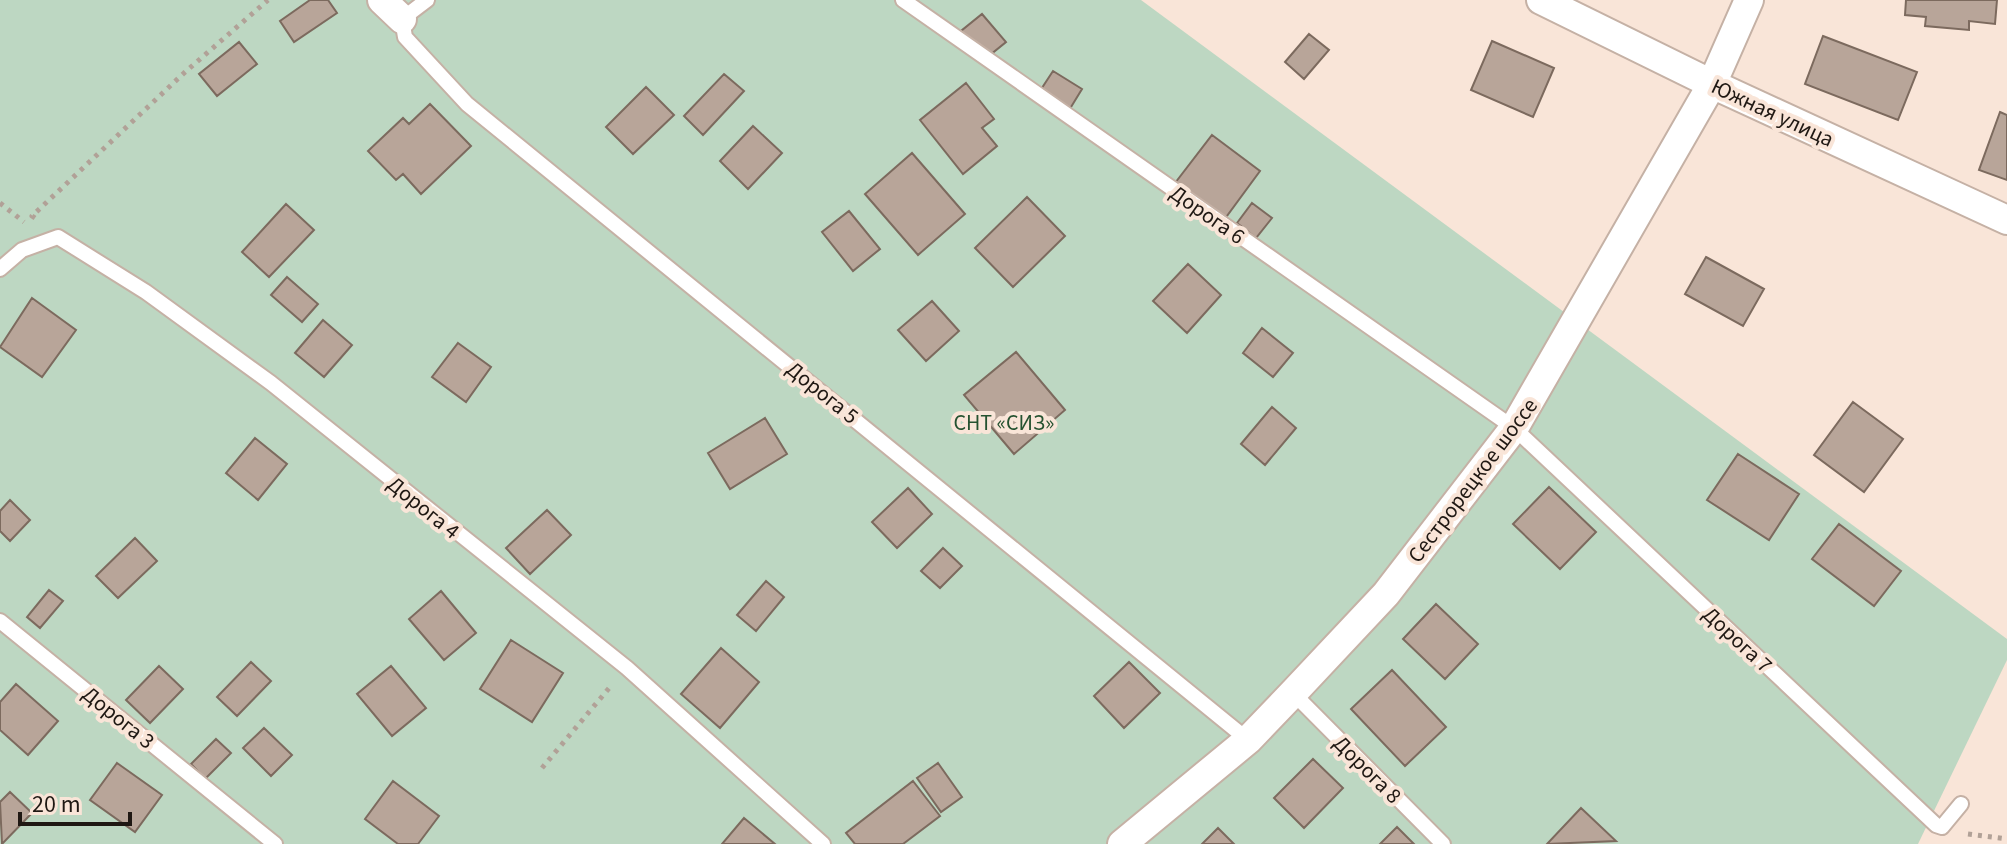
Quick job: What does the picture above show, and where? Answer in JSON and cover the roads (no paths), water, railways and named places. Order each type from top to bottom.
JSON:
[{"type":"street","name":"Южная улица","points":[[1541,0],[1712,84],[2007,220]]},
{"type":"street","name":"Сестрорецкое шоссе","points":[[1122,844],[1248,740],[1293,693],[1386,594],[1514,428],[1712,84],[1749,0]]},
{"type":"lane","points":[[396,19],[427,0]]},
{"type":"lane","name":"Дорога 6","points":[[903,0],[1514,428]]},
{"type":"lane","name":"Дорога 5","points":[[396,19],[467,104],[1248,740]]},
{"type":"lane","name":"Дорога 4","points":[[0,269],[22,250],[58,237],[146,292],[271,383],[627,668],[823,844]]},
{"type":"lane","name":"Дорога 7","points":[[1514,428],[1918,808],[1942,827],[1961,804]]},
{"type":"lane","name":"Дорога 3","points":[[0,621],[275,844]]},
{"type":"lane","name":"Дорога 8","points":[[1293,693],[1443,844]]},
{"type":"park label","name":"СНТ «СИЗ»","points":[[1004,422]]}]
